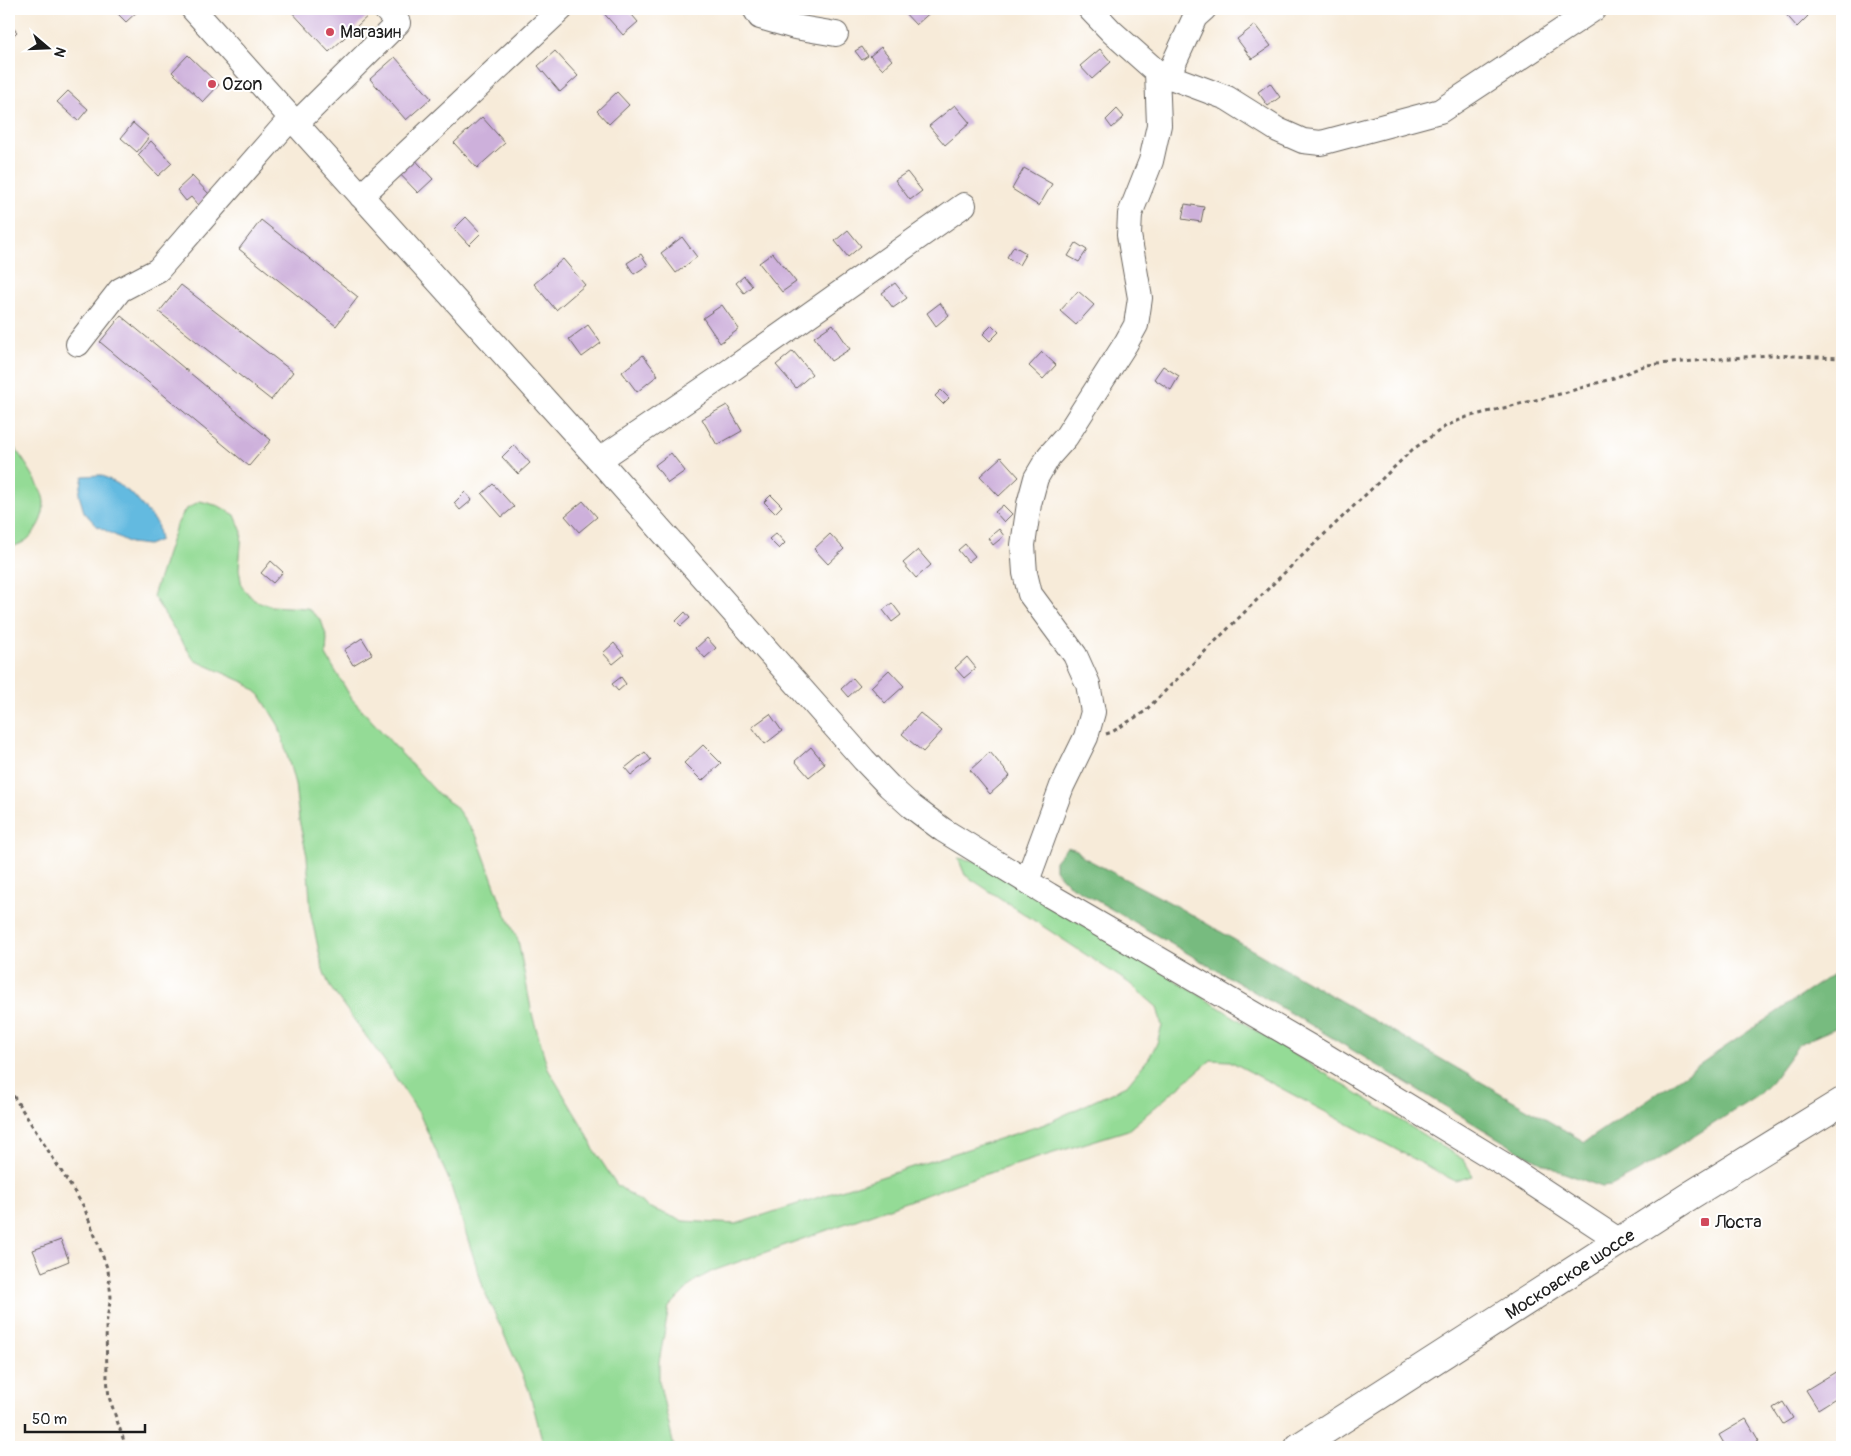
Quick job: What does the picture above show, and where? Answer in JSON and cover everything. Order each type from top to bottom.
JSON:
[{"type":"main road","name":"Московское шоссе","points":[[1299,1447],[1620,1241],[1842,1102]]},
{"type":"street","points":[[193,9],[599,460],[889,786],[911,806],[943,830],[1026,881],[1326,1056],[1503,1164],[1620,1241]]},
{"type":"street","points":[[78,344],[120,290],[158,270],[294,121],[398,23],[385,9]]},
{"type":"street","points":[[361,196],[561,9]]},
{"type":"street","points":[[755,9],[760,17],[795,27],[836,34]]},
{"type":"street","points":[[1090,9],[1161,81],[1227,98],[1278,130],[1303,142],[1321,143],[1440,111],[1510,63],[1559,34],[1594,9]]},
{"type":"street","points":[[1026,881],[1062,786],[1086,738],[1093,712],[1088,684],[1075,655],[1030,594],[1024,573],[1022,545],[1028,504],[1036,478],[1049,456],[1066,437],[1136,325],[1140,298],[1129,235],[1130,214],[1151,161],[1159,125],[1161,81],[1195,17],[1204,9]]},
{"type":"street","points":[[599,460],[724,375],[964,205]]},
{"type":"path","points":[[1086,738],[1112,732],[1144,712],[1412,450],[1446,426],[1467,417],[1564,392],[1646,365],[1769,355],[1842,358]]},
{"type":"path","points":[[9,1042],[12,1046],[12,1061],[9,1069]]},
{"type":"path","points":[[9,1089],[84,1207],[108,1270],[110,1297],[106,1324],[107,1378],[109,1396],[126,1447]]},
{"type":"green space","points":[[9,439],[40,488],[44,503],[41,518],[32,535],[20,544],[9,547]]},
{"type":"green space","points":[[200,501],[219,506],[235,515],[242,532],[239,569],[242,587],[254,600],[271,606],[307,608],[321,620],[327,638],[326,655],[352,699],[440,796],[455,806],[477,837],[503,908],[518,940],[532,1014],[548,1069],[586,1132],[594,1150],[617,1185],[648,1207],[683,1221],[736,1224],[1045,1124],[1126,1086],[1149,1058],[1157,1043],[1162,1026],[1157,1007],[1129,983],[965,875],[958,858],[976,861],[1183,985],[1464,1160],[1473,1176],[1455,1181],[1230,1061],[1211,1060],[1128,1130],[970,1179],[713,1271],[696,1280],[669,1307],[659,1362],[659,1381],[674,1447],[544,1447],[529,1390],[484,1290],[449,1180],[419,1113],[388,1066],[330,987],[323,970],[311,915],[307,856],[299,820],[295,784],[279,726],[260,695],[246,683],[194,660],[153,596],[176,526],[185,510]]},
{"type":"green space","points":[[1067,847],[1077,850],[1083,857],[1169,902],[1585,1142],[1842,968],[1842,1025],[1799,1044],[1771,1082],[1757,1096],[1638,1172],[1611,1186],[1602,1187],[1559,1171],[1519,1151],[1306,1022],[1068,884],[1055,870],[1055,861]]},
{"type":"water","points":[[101,475],[133,495],[157,523],[160,540],[148,545],[130,543],[97,526],[84,512],[79,495],[83,476]]},
{"type":"building","points":[[113,9],[140,9],[126,22]]},
{"type":"building","name":"Магазин","points":[[289,9],[368,9],[371,13],[329,52]]},
{"type":"building","points":[[600,9],[627,9],[638,22],[623,35]]},
{"type":"building","points":[[901,9],[934,9],[916,25]]},
{"type":"building","points":[[1785,9],[1802,9],[1808,16],[1797,27],[1783,11]]},
{"type":"building","points":[[9,23],[17,32],[9,40]]},
{"type":"building","points":[[1255,25],[1271,46],[1252,59],[1237,39]]},
{"type":"building","points":[[862,47],[868,56],[862,60],[855,51]]},
{"type":"building","points":[[881,47],[892,60],[882,69],[870,56]]},
{"type":"building","points":[[1100,49],[1111,62],[1092,79],[1080,66]]},
{"type":"building","points":[[555,51],[578,76],[560,92],[538,66]]},
{"type":"building","points":[[188,55],[219,85],[203,102],[172,72]]},
{"type":"building","points":[[395,57],[431,98],[406,120],[370,79]]},
{"type":"building","points":[[1270,83],[1280,97],[1268,106],[1258,92]]},
{"type":"building","points":[[68,91],[88,109],[78,121],[57,102]]},
{"type":"building","points":[[617,92],[629,105],[609,124],[597,111]]},
{"type":"building","points":[[955,105],[970,123],[945,145],[929,126]]},
{"type":"building","points":[[1117,109],[1124,117],[1112,128],[1106,120]]},
{"type":"building","points":[[482,117],[505,143],[477,168],[454,143]]},
{"type":"building","points":[[133,123],[149,137],[137,152],[121,138]]},
{"type":"building","points":[[151,141],[172,163],[158,176],[138,155]]},
{"type":"building","points":[[410,154],[433,179],[418,193],[395,169]]},
{"type":"building","points":[[1024,168],[1052,184],[1039,206],[1012,189]]},
{"type":"building","points":[[907,172],[922,191],[910,200],[895,180]]},
{"type":"building","points":[[192,176],[210,195],[198,205],[191,197],[186,201],[177,190]]},
{"type":"building","points":[[1185,204],[1204,207],[1201,222],[1182,219]]},
{"type":"building","points":[[466,217],[481,233],[469,245],[454,229]]},
{"type":"building","points":[[261,220],[358,297],[336,326],[239,249]]},
{"type":"building","points":[[848,230],[861,246],[848,257],[835,241]]},
{"type":"building","points":[[682,237],[697,257],[676,273],[661,253]]},
{"type":"building","points":[[1076,243],[1087,250],[1079,262],[1068,256]]},
{"type":"building","points":[[1014,246],[1026,253],[1019,265],[1007,257]]},
{"type":"building","points":[[773,253],[796,282],[782,292],[759,263]]},
{"type":"building","points":[[641,254],[648,265],[634,274],[627,263]]},
{"type":"building","points":[[563,259],[585,285],[556,310],[534,284]]},
{"type":"building","points":[[744,276],[752,286],[744,293],[736,283]]},
{"type":"building","points":[[895,283],[907,298],[893,308],[882,293]]},
{"type":"building","points":[[181,285],[293,372],[271,400],[159,312]]},
{"type":"building","points":[[1078,291],[1094,305],[1076,325],[1060,311]]},
{"type":"building","points":[[940,303],[949,315],[936,326],[927,313]]},
{"type":"building","points":[[722,305],[739,329],[720,343],[703,318]]},
{"type":"building","points":[[121,316],[271,440],[249,466],[100,342]]},
{"type":"building","points":[[833,324],[850,349],[831,361],[814,337]]},
{"type":"building","points":[[588,325],[601,343],[582,357],[569,339]]},
{"type":"building","points":[[992,325],[999,332],[990,341],[983,334]]},
{"type":"building","points":[[793,351],[812,374],[796,388],[776,365]]},
{"type":"building","points":[[1042,352],[1056,365],[1043,379],[1029,366]]},
{"type":"building","points":[[643,355],[658,375],[637,392],[622,372]]},
{"type":"building","points":[[1163,366],[1179,376],[1171,390],[1154,379]]},
{"type":"building","points":[[941,390],[949,398],[943,404],[935,396]]},
{"type":"building","points":[[727,405],[742,431],[717,445],[702,419]]},
{"type":"building","points":[[514,445],[530,463],[518,474],[502,457]]},
{"type":"building","points":[[671,453],[685,471],[668,483],[655,465]]},
{"type":"building","points":[[1001,457],[1019,477],[999,496],[980,476]]},
{"type":"building","points":[[493,484],[514,507],[502,517],[482,494]]},
{"type":"building","points":[[465,492],[472,500],[460,510],[454,503]]},
{"type":"building","points":[[771,495],[782,506],[775,513],[764,502]]},
{"type":"building","points":[[583,501],[597,517],[579,532],[565,516]]},
{"type":"building","points":[[1003,505],[1012,514],[1004,522],[995,512]]},
{"type":"building","points":[[999,529],[1004,536],[993,545],[988,538]]},
{"type":"building","points":[[776,533],[785,543],[779,549],[769,539]]},
{"type":"building","points":[[830,534],[844,549],[828,564],[814,549]]},
{"type":"building","points":[[965,544],[975,556],[968,562],[958,550]]},
{"type":"building","points":[[918,550],[931,565],[916,578],[903,563]]},
{"type":"building","points":[[271,561],[283,572],[273,583],[261,573]]},
{"type":"building","points":[[892,603],[901,615],[892,622],[883,610]]},
{"type":"building","points":[[685,612],[690,618],[681,626],[676,621]]},
{"type":"building","points":[[362,638],[372,654],[353,665],[344,650]]},
{"type":"building","points":[[707,638],[716,648],[705,658],[696,648]]},
{"type":"building","points":[[614,643],[624,655],[613,664],[603,653]]},
{"type":"building","points":[[967,657],[976,668],[964,678],[955,668]]},
{"type":"building","points":[[889,670],[904,686],[885,703],[871,687]]},
{"type":"building","points":[[621,677],[626,684],[618,691],[612,684]]},
{"type":"building","points":[[853,678],[860,686],[848,697],[841,689]]},
{"type":"building","points":[[920,713],[942,731],[923,752],[902,734]]},
{"type":"building","points":[[770,714],[782,731],[765,744],[752,727]]},
{"type":"building","points":[[703,745],[721,763],[702,781],[684,763]]},
{"type":"building","points":[[811,747],[825,764],[809,777],[795,761]]},
{"type":"building","points":[[645,752],[651,760],[631,775],[625,768]]},
{"type":"building","points":[[990,752],[1010,776],[990,794],[970,770]]},
{"type":"building","points":[[61,1240],[69,1261],[42,1272],[33,1250]]},
{"type":"building","points":[[1842,1368],[1842,1394],[1818,1409],[1806,1390]]},
{"type":"building","points":[[1783,1402],[1793,1418],[1783,1424],[1773,1408]]},
{"type":"building","points":[[1746,1419],[1759,1441],[1747,1447],[1726,1447],[1719,1435]]},
{"type":"place","name":"Магазин","points":[[330,32]]},
{"type":"place","name":"Ozon","points":[[212,84]]},
{"type":"place","name":"Лоста","points":[[1705,1222]]}]
